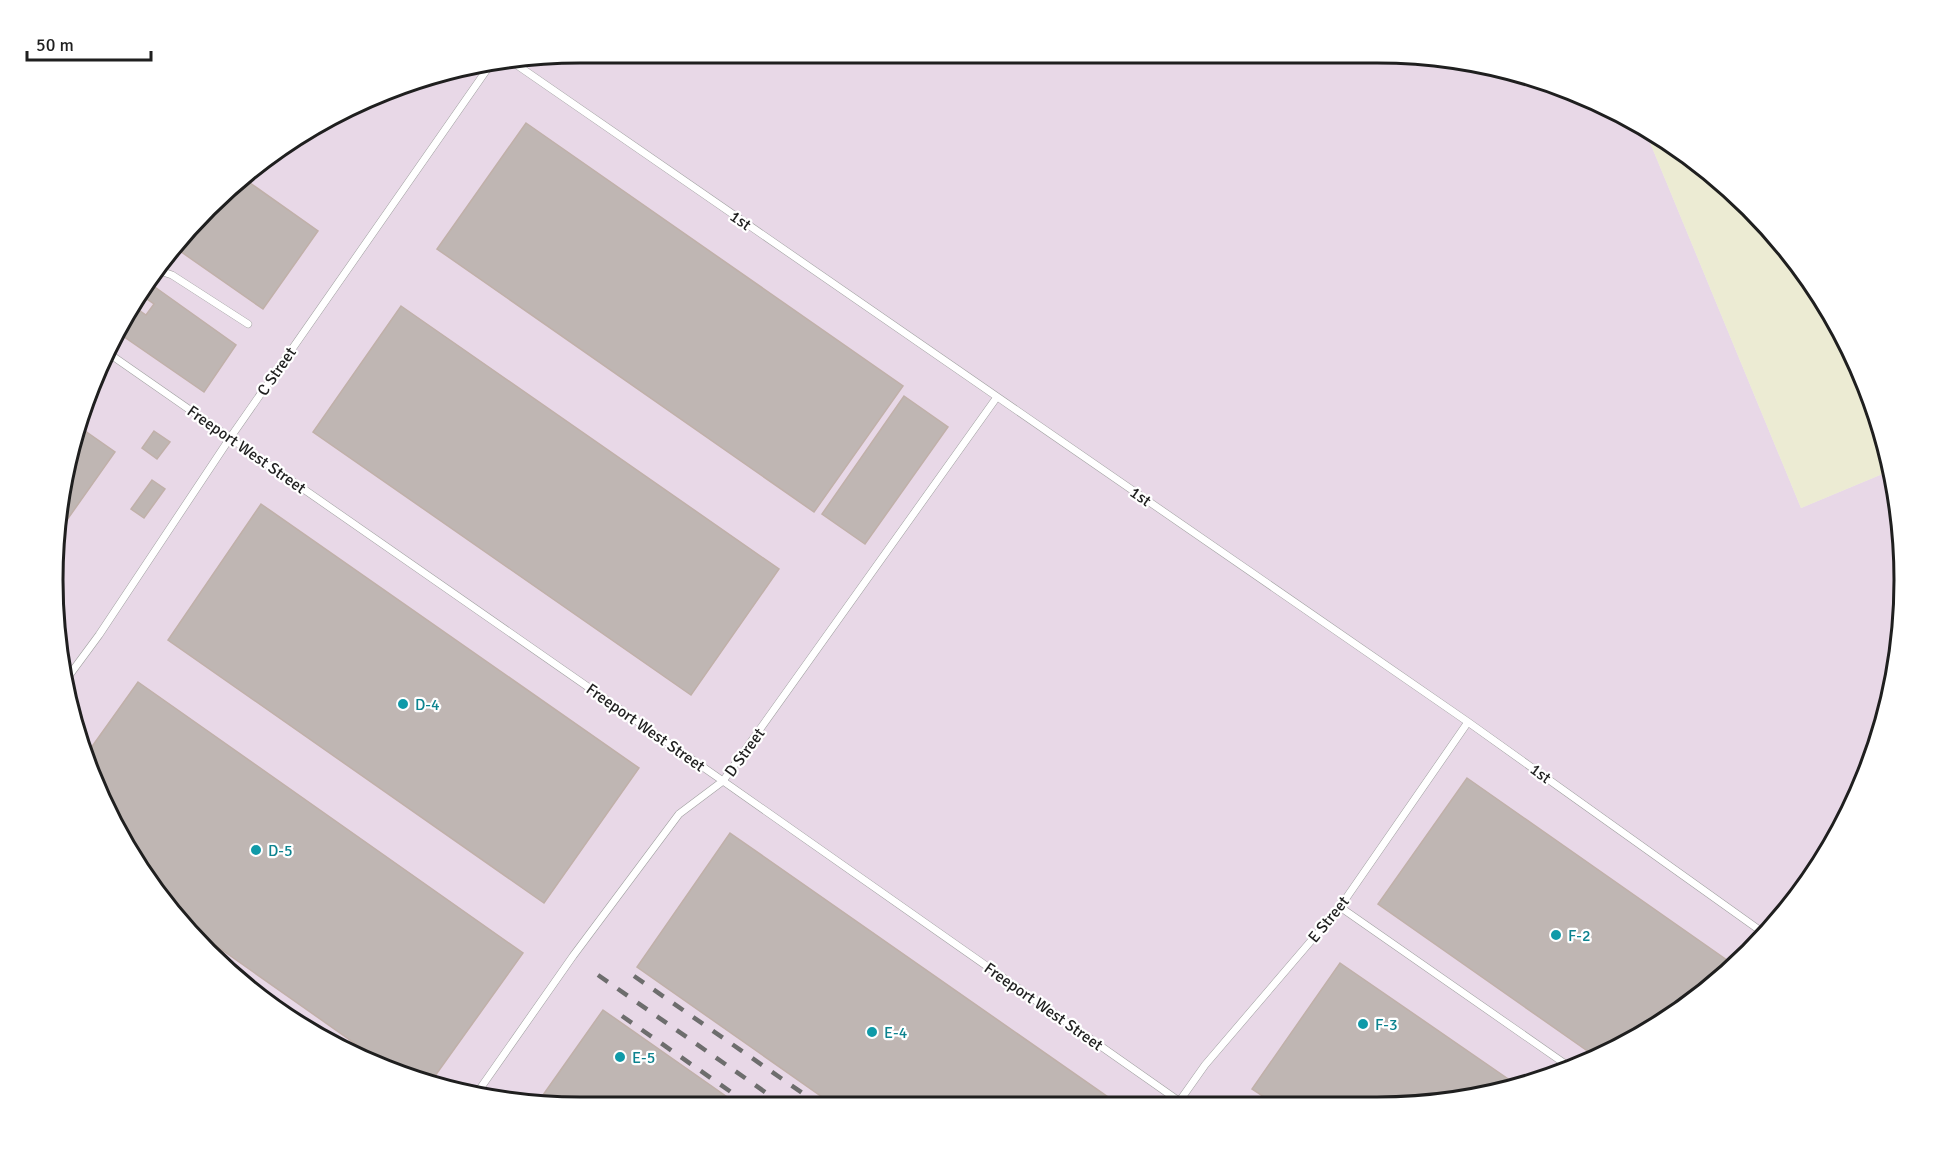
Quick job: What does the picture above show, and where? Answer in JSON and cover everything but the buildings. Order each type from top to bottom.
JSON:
[{"type":"lane","name":"1st","points":[[519,66],[1468,722],[1758,929]]},
{"type":"lane","name":"C Street","points":[[71,672],[99,635],[230,438],[485,72]]},
{"type":"lane","points":[[165,272],[172,274],[248,324]]},
{"type":"lane","name":"Freeport West Street","points":[[113,357],[723,781],[1167,1097]]},
{"type":"lane","name":"D Street","points":[[481,1087],[573,956],[679,814],[723,781],[997,397]]},
{"type":"lane","name":"E Street","points":[[1182,1097],[1205,1065],[1340,906],[1468,722]]},
{"type":"lane","points":[[1340,906],[1563,1062]]},
{"type":"shaded area","points":[[1377,63],[1444,67],[1478,73],[1543,90],[1606,116],[1649,140],[1801,508],[1883,474],[1890,513],[1894,580],[1890,647],[1884,681],[1867,746],[1841,809],[1807,867],[1766,921],[1743,946],[1692,990],[1636,1028],[1575,1058],[1543,1070],[1478,1087],[1411,1096],[580,1097],[513,1093],[479,1087],[414,1070],[351,1044],[321,1028],[265,990],[214,946],[170,895],[132,838],[102,778],[90,746],[73,681],[64,614],[64,546],[67,513],[73,479],[90,414],[116,351],[132,322],[150,293],[191,239],[214,214],[265,170],[321,132],[351,116],[414,90],[446,81],[513,67],[546,64]]},
{"type":"green space","points":[[1649,140],[1718,191],[1766,239],[1807,293],[1841,351],[1855,382],[1867,414],[1883,474],[1801,508]]},
{"type":"railway","points":[[598,975],[772,1097]]},
{"type":"railway","points":[[634,976],[808,1097]]},
{"type":"railway","points":[[622,1016],[738,1097]]},
{"type":"place","name":"D-4","points":[[403,704]]},
{"type":"place","name":"D-5","points":[[256,850]]},
{"type":"place","name":"F-2","points":[[1556,935]]},
{"type":"place","name":"F-3","points":[[1363,1024]]},
{"type":"place","name":"E-4","points":[[872,1032]]},
{"type":"place","name":"E-5","points":[[620,1057]]}]
